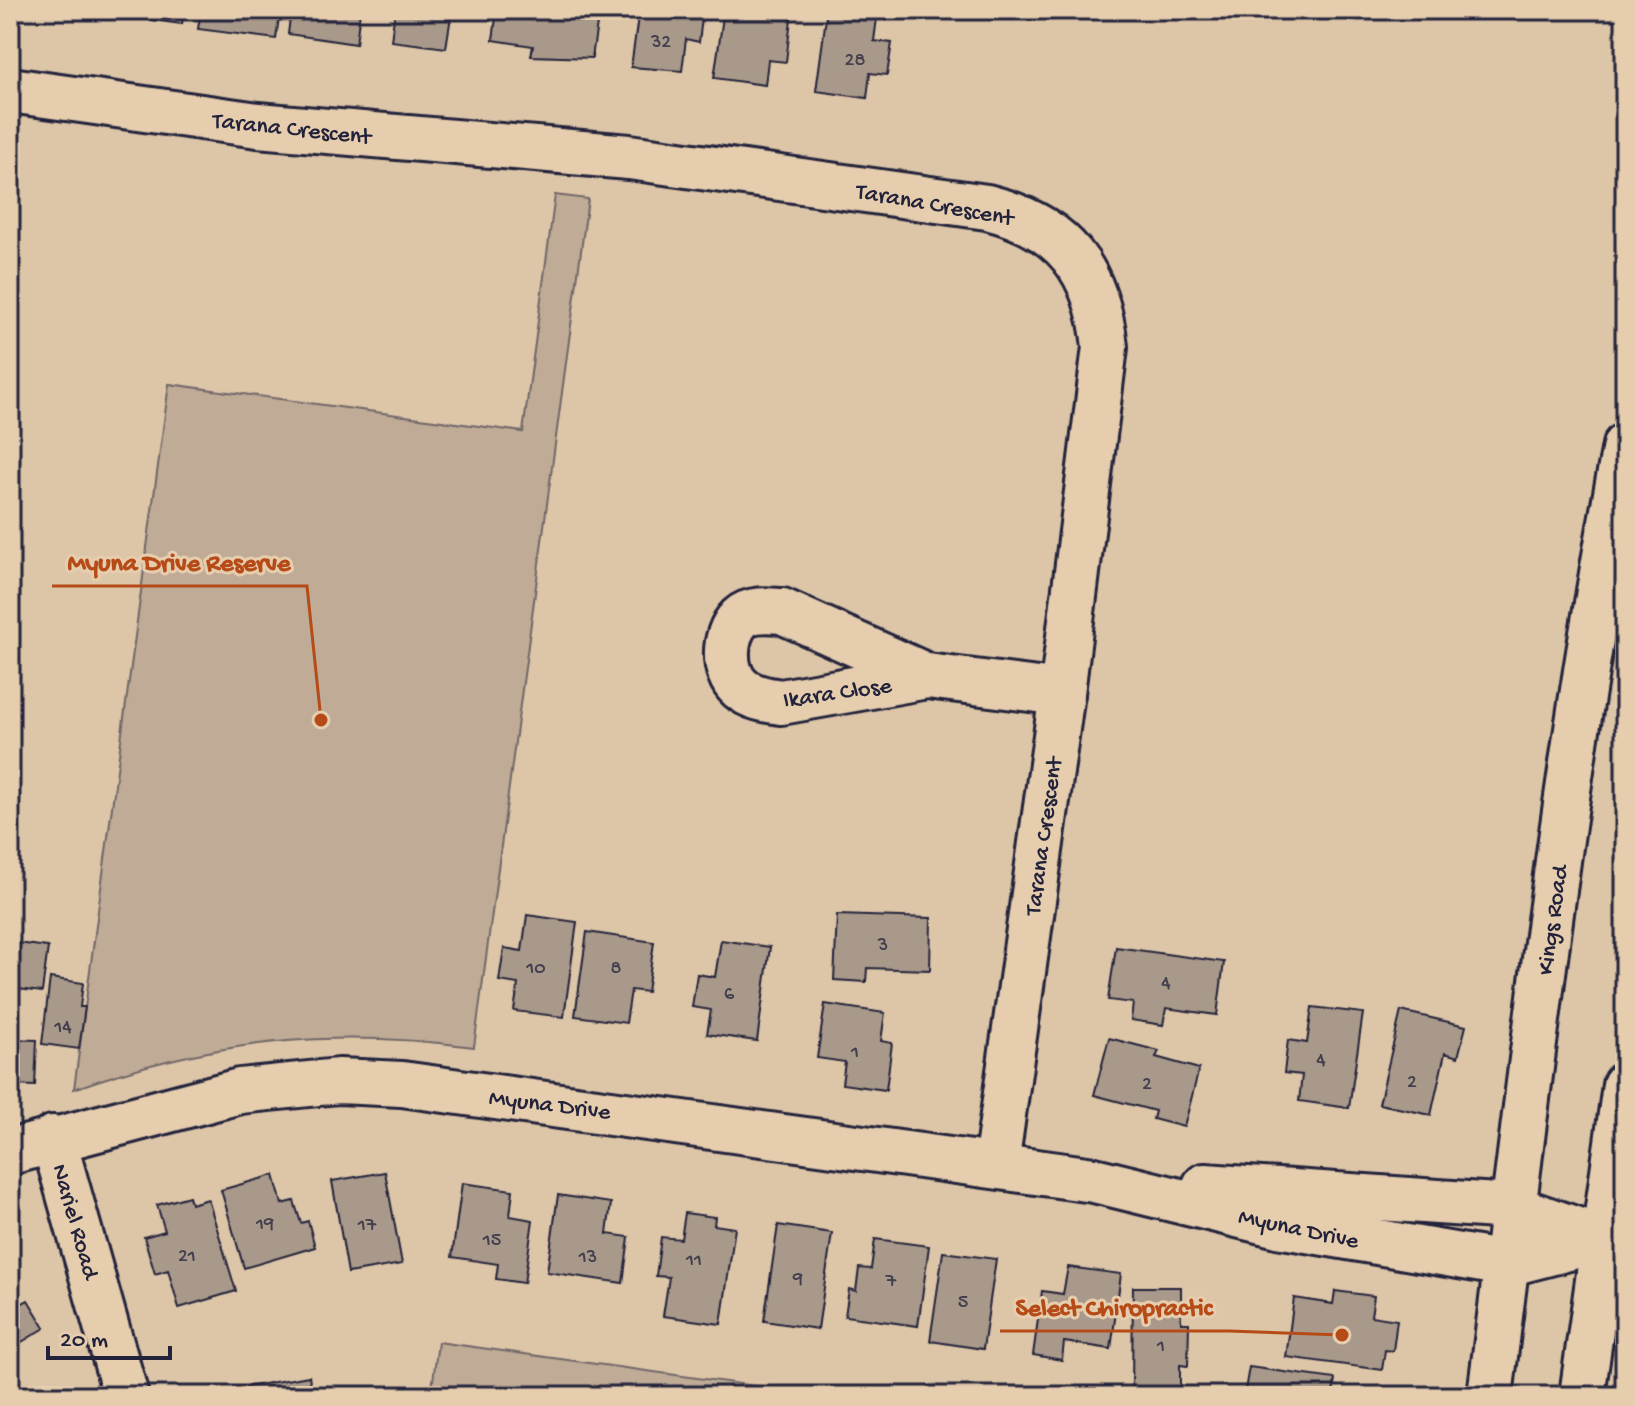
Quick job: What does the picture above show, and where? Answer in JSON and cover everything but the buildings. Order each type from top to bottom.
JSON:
[{"type":"street","name":"Tarana Crescent","points":[[10,90],[271,127],[629,157],[987,207],[1032,221],[1069,249],[1084,270],[1098,305],[1105,347],[1062,693],[996,1165]]},
{"type":"street","name":"Kings Road","points":[[1490,1396],[1511,1207],[1581,712],[1625,446]]},
{"type":"street","points":[[927,676],[1062,693]]},
{"type":"street","name":"Myuna Drive","points":[[10,1152],[53,1138],[240,1091],[339,1081],[402,1084],[1094,1180],[1511,1207],[1603,1239]]},
{"type":"street","points":[[1582,1396],[1625,1085]]},
{"type":"street","name":"Nariel Road","points":[[53,1138],[126,1396]]},
{"type":"street","name":"Myuna Drive","points":[[1094,1180],[1278,1225],[1506,1264]]},
{"type":"street","points":[[1506,1264],[1603,1239]]},
{"type":"shaded area","points":[[555,195],[588,199],[474,1047],[370,1039],[271,1042],[174,1059],[74,1089],[169,384],[523,432]]},
{"type":"shaded area","points":[[438,1342],[827,1396],[431,1396]]},
{"type":"place","name":"Myuna Drive Reserve","points":[[321,720]]},
{"type":"place","name":"Select Chiropractic","points":[[1342,1335]]}]
